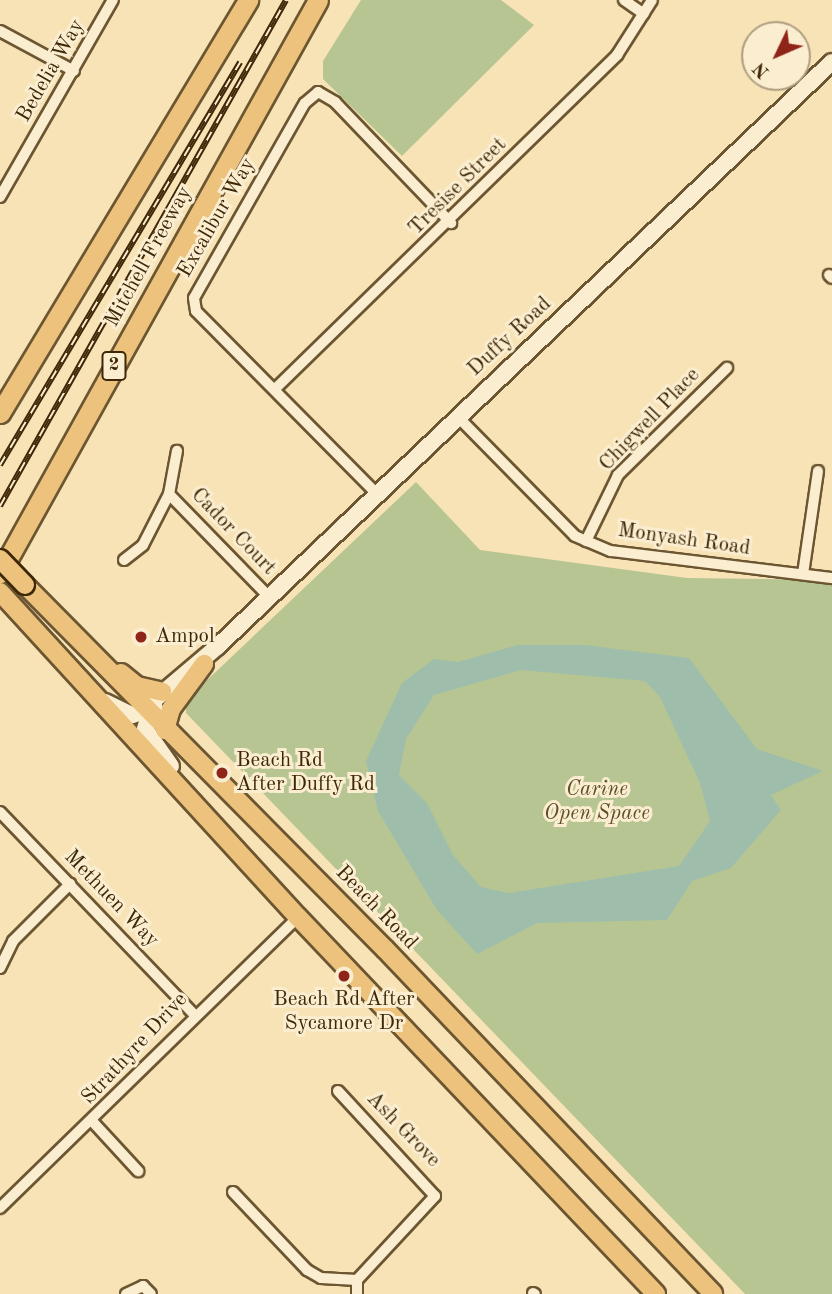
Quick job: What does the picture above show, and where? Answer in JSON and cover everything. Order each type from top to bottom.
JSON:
[{"type":"highway","name":"Mitchell Freeway","points":[[0,412],[248,0]]},
{"type":"highway","name":"Mitchell Freeway","points":[[0,573],[318,0]]},
{"type":"main road","name":"Duffy Road","points":[[147,713],[162,692],[218,646],[457,415],[832,62]]},
{"type":"main road","name":"Beach Road","points":[[0,559],[147,713],[272,832],[710,1292]]},
{"type":"main road","points":[[0,592],[298,917],[656,1294]]},
{"type":"main road","points":[[54,616],[137,687],[162,692]]},
{"type":"main road","name":"Duffy Road","points":[[147,713],[204,664],[218,646]]},
{"type":"main road","points":[[164,730],[171,709],[204,664]]},
{"type":"main road","points":[[96,695],[119,713],[147,713],[144,724],[150,741],[202,800],[219,830]]},
{"type":"street","name":"Bedelia Way","points":[[0,197],[113,0]]},
{"type":"street","points":[[624,0],[644,14]]},
{"type":"street","name":"Tresise Street","points":[[276,388],[451,223],[617,55],[652,0]]},
{"type":"street","points":[[0,31],[74,71]]},
{"type":"street","name":"Excalibur Way","points":[[376,493],[194,303],[307,99],[328,94],[451,223]]},
{"type":"street","name":"Chigwell Place","points":[[586,541],[618,475],[727,368]]},
{"type":"street","name":"Monyash Road","points":[[457,415],[558,521],[586,541],[611,551],[679,562],[832,578]]},
{"type":"street","name":"Cador Court","points":[[124,560],[143,545],[169,494],[177,451]]},
{"type":"street","points":[[803,574],[818,471]]},
{"type":"street","name":"Cador Court","points":[[169,494],[269,597]]},
{"type":"street","name":"Methuen Way","points":[[0,812],[194,1014]]},
{"type":"street","points":[[0,968],[13,941],[70,884]]},
{"type":"street","name":"Strathyre Drive","points":[[0,1208],[93,1122],[194,1014],[298,917]]},
{"type":"street","name":"Ash Grove","points":[[338,1091],[435,1196],[357,1280]]},
{"type":"street","points":[[93,1122],[138,1171]]},
{"type":"street","points":[[233,1192],[307,1270],[321,1278],[357,1280],[357,1294]]},
{"type":"street","points":[[126,1294],[144,1286],[151,1294]]},
{"type":"green space","points":[[361,0],[501,0],[534,25],[402,156],[323,79],[323,61]]},
{"type":"green space","name":"Carine Open Space","points":[[416,482],[480,550],[687,578],[832,580],[832,1294],[745,1294],[186,713],[186,700]]},
{"type":"shaded area","points":[[518,645],[584,645],[689,658],[757,749],[823,771],[771,795],[781,810],[731,868],[692,881],[667,920],[537,923],[477,954],[437,910],[378,811],[366,761],[402,683],[434,659],[458,662]],"holes":[[[521,670],[645,681],[660,697],[700,783],[710,821],[679,866],[509,893],[481,887],[453,855],[427,803],[399,775],[406,739],[434,695]]]},
{"type":"railway","points":[[0,506],[286,0]]},
{"type":"railway","points":[[0,465],[240,62]]},
{"type":"place","name":"Ampol","points":[[141,637]]},
{"type":"place","name":"Beach Rd After Duffy Rd","points":[[222,773]]},
{"type":"place","name":"Beach Rd After Sycamore Dr","points":[[344,976]]}]
